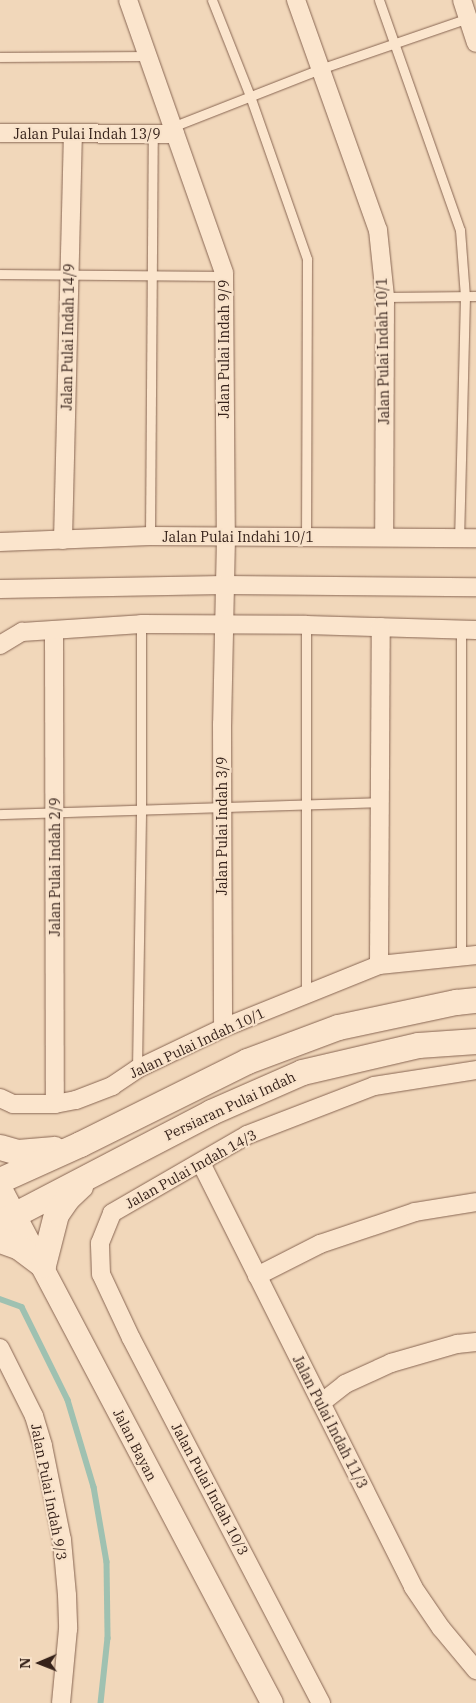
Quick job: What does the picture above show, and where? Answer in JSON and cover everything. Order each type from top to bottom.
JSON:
[{"type":"main road","points":[[0,1180],[80,1144],[247,1060],[338,1027],[456,1002],[476,1000]]},
{"type":"main road","name":"Persiaran Pulai Indah","points":[[7,1218],[211,1112],[302,1072],[418,1045],[476,1041]]},
{"type":"main road","points":[[0,1147],[18,1152],[34,1152],[80,1144]]},
{"type":"main road","points":[[0,1240],[19,1247],[42,1265],[56,1214],[67,1198],[97,1171]]},
{"type":"street","name":"Jalan Pulai Indah 9/9","points":[[128,0],[221,261],[223,276],[226,537],[223,624]]},
{"type":"street","name":"Jalan Pulai Indah 10/1","points":[[296,0],[378,230],[385,296],[384,536]]},
{"type":"street","points":[[462,0],[472,17],[476,43]]},
{"type":"street","name":"Jalan Pulai Indah 13/9","points":[[0,133],[153,134],[174,130]]},
{"type":"street","name":"Jalan Pulai Indah 14/9","points":[[63,540],[73,133]]},
{"type":"street","name":"Jalan Pulai Indahi 10/1","points":[[0,542],[150,536],[467,537]]},
{"type":"street","points":[[0,588],[224,585],[476,587]]},
{"type":"street","points":[[0,645],[22,632],[141,624],[306,625],[468,630]]},
{"type":"street","name":"Jalan Pulai Indah 3/9","points":[[223,624],[223,1028]]},
{"type":"street","points":[[379,965],[381,627]]},
{"type":"street","name":"Jalan Pulai Indah 2/9","points":[[54,630],[55,1104]]},
{"type":"street","name":"Jalan Pulai Indah 10/1","points":[[6,1101],[55,1104],[76,1100],[112,1086],[137,1069],[223,1028],[379,965],[469,955]]},
{"type":"street","name":"Jalan Pulai Indah 14/3","points":[[101,1274],[100,1244],[112,1213],[201,1164],[246,1135],[374,1086],[476,1070]]},
{"type":"street","name":"Jalan Pulai Indah 11/3","points":[[201,1164],[413,1587],[441,1628],[476,1670]]},
{"type":"street","name":"Jalan Bayan","points":[[0,1187],[7,1218],[42,1265],[194,1559],[272,1703]]},
{"type":"street","points":[[257,1276],[320,1244],[415,1212],[476,1202]]},
{"type":"street","name":"Jalan Pulai Indah 10/3","points":[[101,1274],[131,1338],[322,1703]]},
{"type":"street","points":[[321,1403],[346,1384],[391,1363],[457,1344],[476,1342]]},
{"type":"street","name":"Jalan Pulai Indah 9/3","points":[[0,1348],[34,1416],[43,1446],[62,1540],[68,1629],[61,1703]]},
{"type":"lane","points":[[212,0],[250,96],[307,259],[306,537]]},
{"type":"lane","points":[[379,0],[460,230],[465,296],[467,537]]},
{"type":"lane","points":[[174,130],[250,96],[320,69],[472,17]]},
{"type":"lane","points":[[0,57],[147,56]]},
{"type":"lane","points":[[150,536],[153,134]]},
{"type":"lane","points":[[0,274],[223,276]]},
{"type":"lane","points":[[385,296],[476,296]]},
{"type":"lane","points":[[137,1069],[141,811],[141,624]]},
{"type":"lane","points":[[306,625],[306,993]]},
{"type":"lane","points":[[468,630],[469,955]]},
{"type":"lane","points":[[0,814],[380,802]]},
{"type":"waterway","points":[[0,1299],[22,1307],[68,1400],[94,1487],[107,1562],[108,1638],[101,1703]]}]
